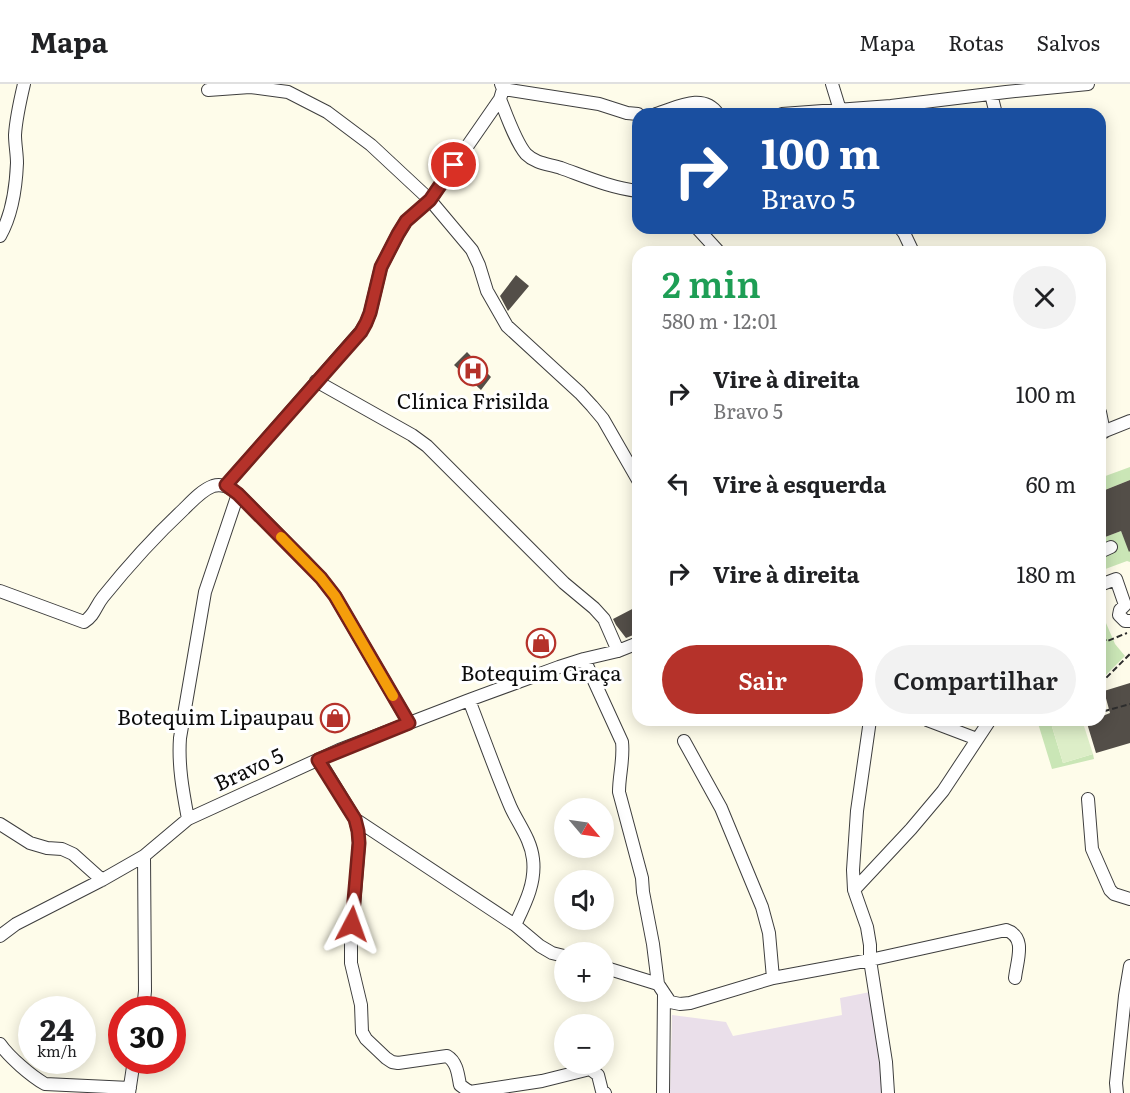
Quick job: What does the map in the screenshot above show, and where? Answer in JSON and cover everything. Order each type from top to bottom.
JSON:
[{"type":"street","points":[[0,236],[14,193],[17,164],[15,133],[24,84]]},
{"type":"street","points":[[832,84],[845,108]]},
{"type":"street","points":[[873,108],[1088,84]]},
{"type":"street","points":[[208,90],[250,87],[288,92],[327,112],[370,146],[430,200],[472,250],[487,291],[507,326],[592,406],[603,419],[632,470]]},
{"type":"street","points":[[226,485],[361,332],[370,313],[381,267],[398,234],[406,221],[430,200],[501,91]]},
{"type":"street","points":[[501,91],[599,104],[632,113]]},
{"type":"street","points":[[501,91],[519,142],[525,153],[535,162],[558,167],[608,185],[632,190]]},
{"type":"street","points":[[991,94],[994,108]]},
{"type":"street","points":[[674,108],[693,102],[704,103],[712,108]]},
{"type":"street","points":[[702,234],[713,246]]},
{"type":"street","points":[[316,381],[412,435],[427,446],[564,583],[594,608],[604,619],[618,651]]},
{"type":"street","points":[[1106,431],[1130,421]]},
{"type":"street","points":[[0,591],[84,622],[91,617],[101,600],[123,573],[172,520],[197,496],[214,486],[226,485],[238,494],[305,561],[335,596],[409,723]]},
{"type":"street","points":[[188,819],[180,780],[178,756],[180,738],[205,592],[238,494]]},
{"type":"street","points":[[1106,583],[1116,579],[1127,605],[1120,610],[1119,615],[1125,621],[1130,621]]},
{"type":"street","name":"Bravo 5","points":[[0,936],[16,924],[144,856],[188,819],[318,760],[409,723],[584,659],[632,645]]},
{"type":"street","points":[[584,659],[622,742],[619,792],[642,878],[661,989],[663,1093]]},
{"type":"street","points":[[469,700],[512,808],[530,843],[533,860],[532,881],[528,897],[515,925]]},
{"type":"street","points":[[869,726],[857,811],[854,890],[867,927],[886,1062],[888,1093]]},
{"type":"street","points":[[943,726],[977,739]]},
{"type":"street","points":[[854,890],[943,791],[986,726]]},
{"type":"street","points":[[684,741],[721,808],[762,906],[769,933],[773,978]]},
{"type":"street","points":[[318,760],[355,819],[358,831],[351,963],[361,1005],[362,1032],[366,1039],[392,1062],[447,1056],[453,1059],[460,1085],[471,1093],[542,1081],[590,1069],[598,1075],[602,1091],[605,1093]]},
{"type":"street","points":[[1088,799],[1092,849],[1110,890],[1114,894],[1130,899]]},
{"type":"street","points":[[355,819],[554,954]]},
{"type":"street","points":[[0,824],[30,843],[46,848],[62,849],[73,854],[102,880]]},
{"type":"street","points":[[144,856],[145,996]]},
{"type":"street","points":[[614,971],[661,989],[670,1002],[690,1003],[773,978],[870,960],[1006,930],[1012,932],[1019,942],[1015,978]]},
{"type":"street","points":[[1117,1093],[1116,1083],[1130,966]]},
{"type":"street","points":[[0,1044],[34,1077],[45,1084],[129,1091],[132,1074]]},
{"type":"path","points":[[1106,641],[1130,632]]},
{"type":"path","points":[[1106,678],[1130,654]]},
{"type":"path","points":[[1106,711],[1130,704]]},
{"type":"shaded area","points":[[870,992],[883,1093],[670,1093],[672,1015],[726,1022],[733,1036],[842,1015],[840,998]]},
{"type":"green space","points":[[1130,467],[1130,480],[1106,490],[1106,476]]},
{"type":"green space","points":[[1121,531],[1130,552],[1130,562],[1106,569],[1106,537]]},
{"type":"green space","points":[[1106,623],[1115,644],[1125,656],[1106,675]]},
{"type":"green space","points":[[1039,726],[1052,726],[1063,763],[1093,754],[1094,759],[1052,769]]},
{"type":"green space","points":[[1052,726],[1084,726],[1093,754],[1063,763]]},
{"type":"building","points":[[516,275],[529,286],[508,311],[500,296]]},
{"type":"building","name":"Clínica Frisilda","points":[[467,352],[491,377],[481,390],[454,365]]},
{"type":"building","points":[[1130,480],[1129,552],[1121,531],[1106,537],[1106,490]]},
{"type":"building","points":[[632,609],[632,636],[626,638],[613,619]]},
{"type":"building","points":[[1130,683],[1130,743],[1096,753],[1088,726],[1106,726],[1106,715],[1110,713],[1106,690]]},
{"type":"slow traffic","points":[[281,537],[321,578],[335,596],[393,696]]},
{"type":"place","name":"Clínica Frisilda","points":[[473,371]]},
{"type":"place","name":"Botequim Graça","points":[[541,643]]},
{"type":"place","name":"Botequim Lipaupau","points":[[335,718]]},
{"type":"route","points":[[352,924],[358,831],[355,819],[318,760],[409,723],[335,596],[305,561],[238,494],[226,485],[361,332],[370,313],[381,267],[398,234],[406,221],[430,200],[454,165]]}]
